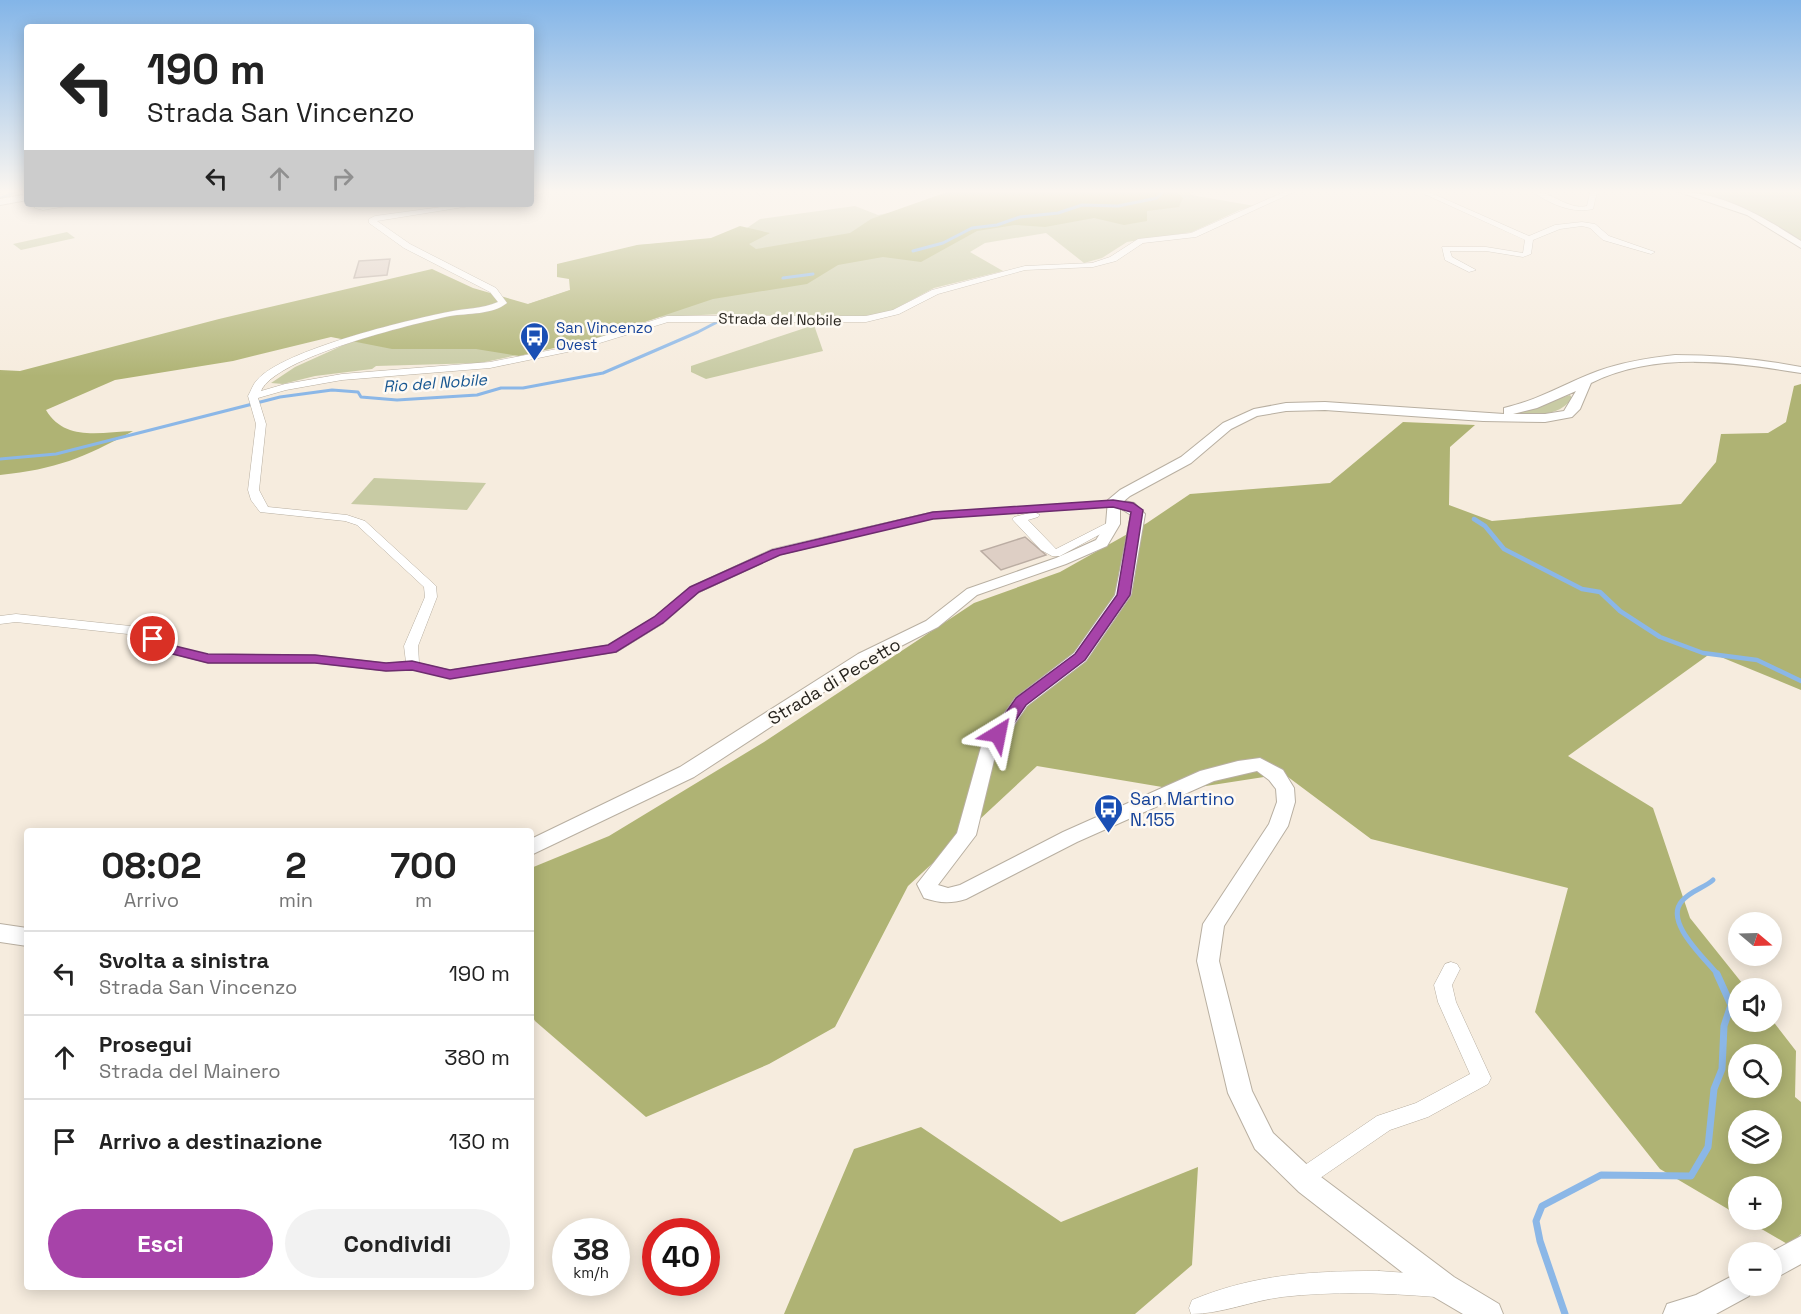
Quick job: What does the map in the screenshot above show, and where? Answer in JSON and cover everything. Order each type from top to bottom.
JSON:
[{"type":"street","points":[[412,666],[411,646],[431,597],[430,585],[361,523],[347,518],[264,510],[257,503],[252,481],[261,444],[261,423],[254,400],[261,381],[315,354],[400,326],[450,314],[489,309],[502,303],[493,290],[421,253]]},
{"type":"street","name":"Strada del Nobile","points":[[254,400],[285,387],[342,377],[490,365],[574,348],[667,319],[866,319],[896,312],[935,292],[1026,268],[1093,265],[1113,259],[1122,253]]},
{"type":"street","points":[[1446,253],[1448,258],[1472,270]]},
{"type":"street","points":[[1510,253],[1527,253]]},
{"type":"street","points":[[1459,415],[1528,407],[1610,371],[1634,366],[1713,358],[1801,370]]},
{"type":"street","points":[[1113,503],[1113,524],[1056,553],[1050,551],[1028,524],[1018,519],[1028,515],[1099,510],[1186,460],[1227,426],[1254,413],[1286,407],[1325,406],[1522,418],[1558,416],[1574,409],[1585,383]]},
{"type":"street","points":[[0,620],[16,618],[140,630],[166,648],[208,659],[315,659],[386,667],[412,666],[450,674],[612,649],[659,620],[694,590],[776,552],[933,515],[1113,503],[1129,506],[1138,514],[1124,595],[1080,657],[1021,702],[987,751],[966,835],[927,884],[931,892],[948,896],[966,891],[1070,837],[1207,776],[1260,764],[1276,775],[1285,788],[1286,802],[1283,815],[1214,924],[1208,961],[1240,1093],[1264,1142],[1303,1178],[1444,1287],[1489,1314]]},
{"type":"street","name":"Strada di Pecetto","points":[[534,847],[687,772],[864,658],[932,624],[972,592],[1061,561],[1102,543],[1113,524]]},
{"type":"street","points":[[0,933],[24,937]]},
{"type":"street","points":[[1303,1178],[1384,1123],[1421,1111],[1481,1078],[1447,1002],[1443,985],[1451,969]]},
{"type":"street","points":[[1782,1261],[1801,1249]]},
{"type":"street","points":[[1200,1308],[1217,1299],[1283,1287],[1354,1282],[1444,1287]]},
{"type":"street","points":[[1677,1314],[1701,1307],[1728,1292]]},
{"type":"green space","points":[[602,253],[937,253],[921,262],[883,257],[838,265],[807,284],[713,299],[594,339],[519,356],[476,349],[392,349],[331,337],[233,361],[115,380],[46,410],[63,427],[73,431],[96,433],[133,431],[84,455],[54,466],[0,475],[0,370],[20,371],[219,319],[432,269],[473,288],[528,304],[570,290],[569,279],[557,277],[557,264]]},
{"type":"green space","points":[[625,253],[972,253],[1003,271],[934,288],[891,311],[875,315],[852,317],[722,314],[660,317],[594,339],[480,363],[376,366],[372,369],[315,376],[283,384],[271,383],[295,367],[346,344],[390,331],[528,304],[570,290]]},
{"type":"green space","points":[[1072,253],[1109,253],[1102,258],[1084,263]]},
{"type":"green space","points":[[814,325],[823,351],[706,379],[691,372],[691,366]]},
{"type":"green space","points":[[1801,384],[1801,690],[1711,653],[1568,756],[1653,808],[1690,918],[1738,978],[1728,978],[1728,1032],[1781,1032],[1796,1051],[1795,1097],[1801,1102],[1801,1234],[1789,1245],[1763,1230],[1782,1230],[1782,1176],[1728,1176],[1728,1209],[1660,1169],[1535,1012],[1568,888],[1371,839],[1284,774],[1180,790],[1037,766],[908,886],[835,1027],[769,1064],[646,1117],[534,1019],[534,867],[609,836],[764,742],[974,603],[1060,572],[1147,523],[1190,494],[1330,483],[1403,422],[1475,425],[1450,447],[1449,505],[1492,521],[1681,504],[1716,462],[1721,434],[1768,433],[1786,422],[1794,386]]},
{"type":"green space","points":[[1570,395],[1572,398],[1567,404],[1556,411],[1520,415],[1517,412]]},
{"type":"green space","points":[[374,478],[486,483],[467,510],[351,504]]},
{"type":"green space","points":[[921,1127],[1061,1222],[1198,1167],[1192,1265],[1135,1314],[784,1314],[854,1149]]},
{"type":"building","points":[[390,259],[387,275],[354,278],[359,261]]},
{"type":"building","points":[[1025,537],[1046,555],[1001,570],[981,551]]},
{"type":"waterway","name":"Rio del Nobile","points":[[783,278],[813,274]]},
{"type":"waterway","name":"Rio del Nobile","points":[[0,459],[56,454],[280,397],[332,390],[358,392],[361,397],[397,400],[477,395],[501,388],[523,388],[603,373],[698,332],[721,320],[723,316]]},
{"type":"waterway","points":[[1474,519],[1485,526],[1504,549],[1582,589],[1600,592],[1620,611],[1660,637],[1703,653],[1757,660],[1801,681]]},
{"type":"waterway","points":[[1713,880],[1682,901],[1678,910],[1678,919],[1688,940],[1718,975]]},
{"type":"waterway","points":[[1565,1314],[1540,1241],[1536,1221],[1542,1206],[1601,1175],[1691,1176],[1708,1147],[1714,1089],[1722,1069],[1724,1026],[1731,1005],[1717,974]]},
{"type":"place","name":"San Vincenzo Ovest","points":[[535,362]]},
{"type":"place","name":"San Martino N.155","points":[[1109,834]]},
{"type":"route","points":[[153,639],[166,648],[208,659],[315,659],[386,667],[412,666],[450,674],[612,649],[659,620],[694,590],[776,552],[933,515],[1113,503],[1137,510],[1124,595],[1080,657],[1021,702],[998,734]]}]
